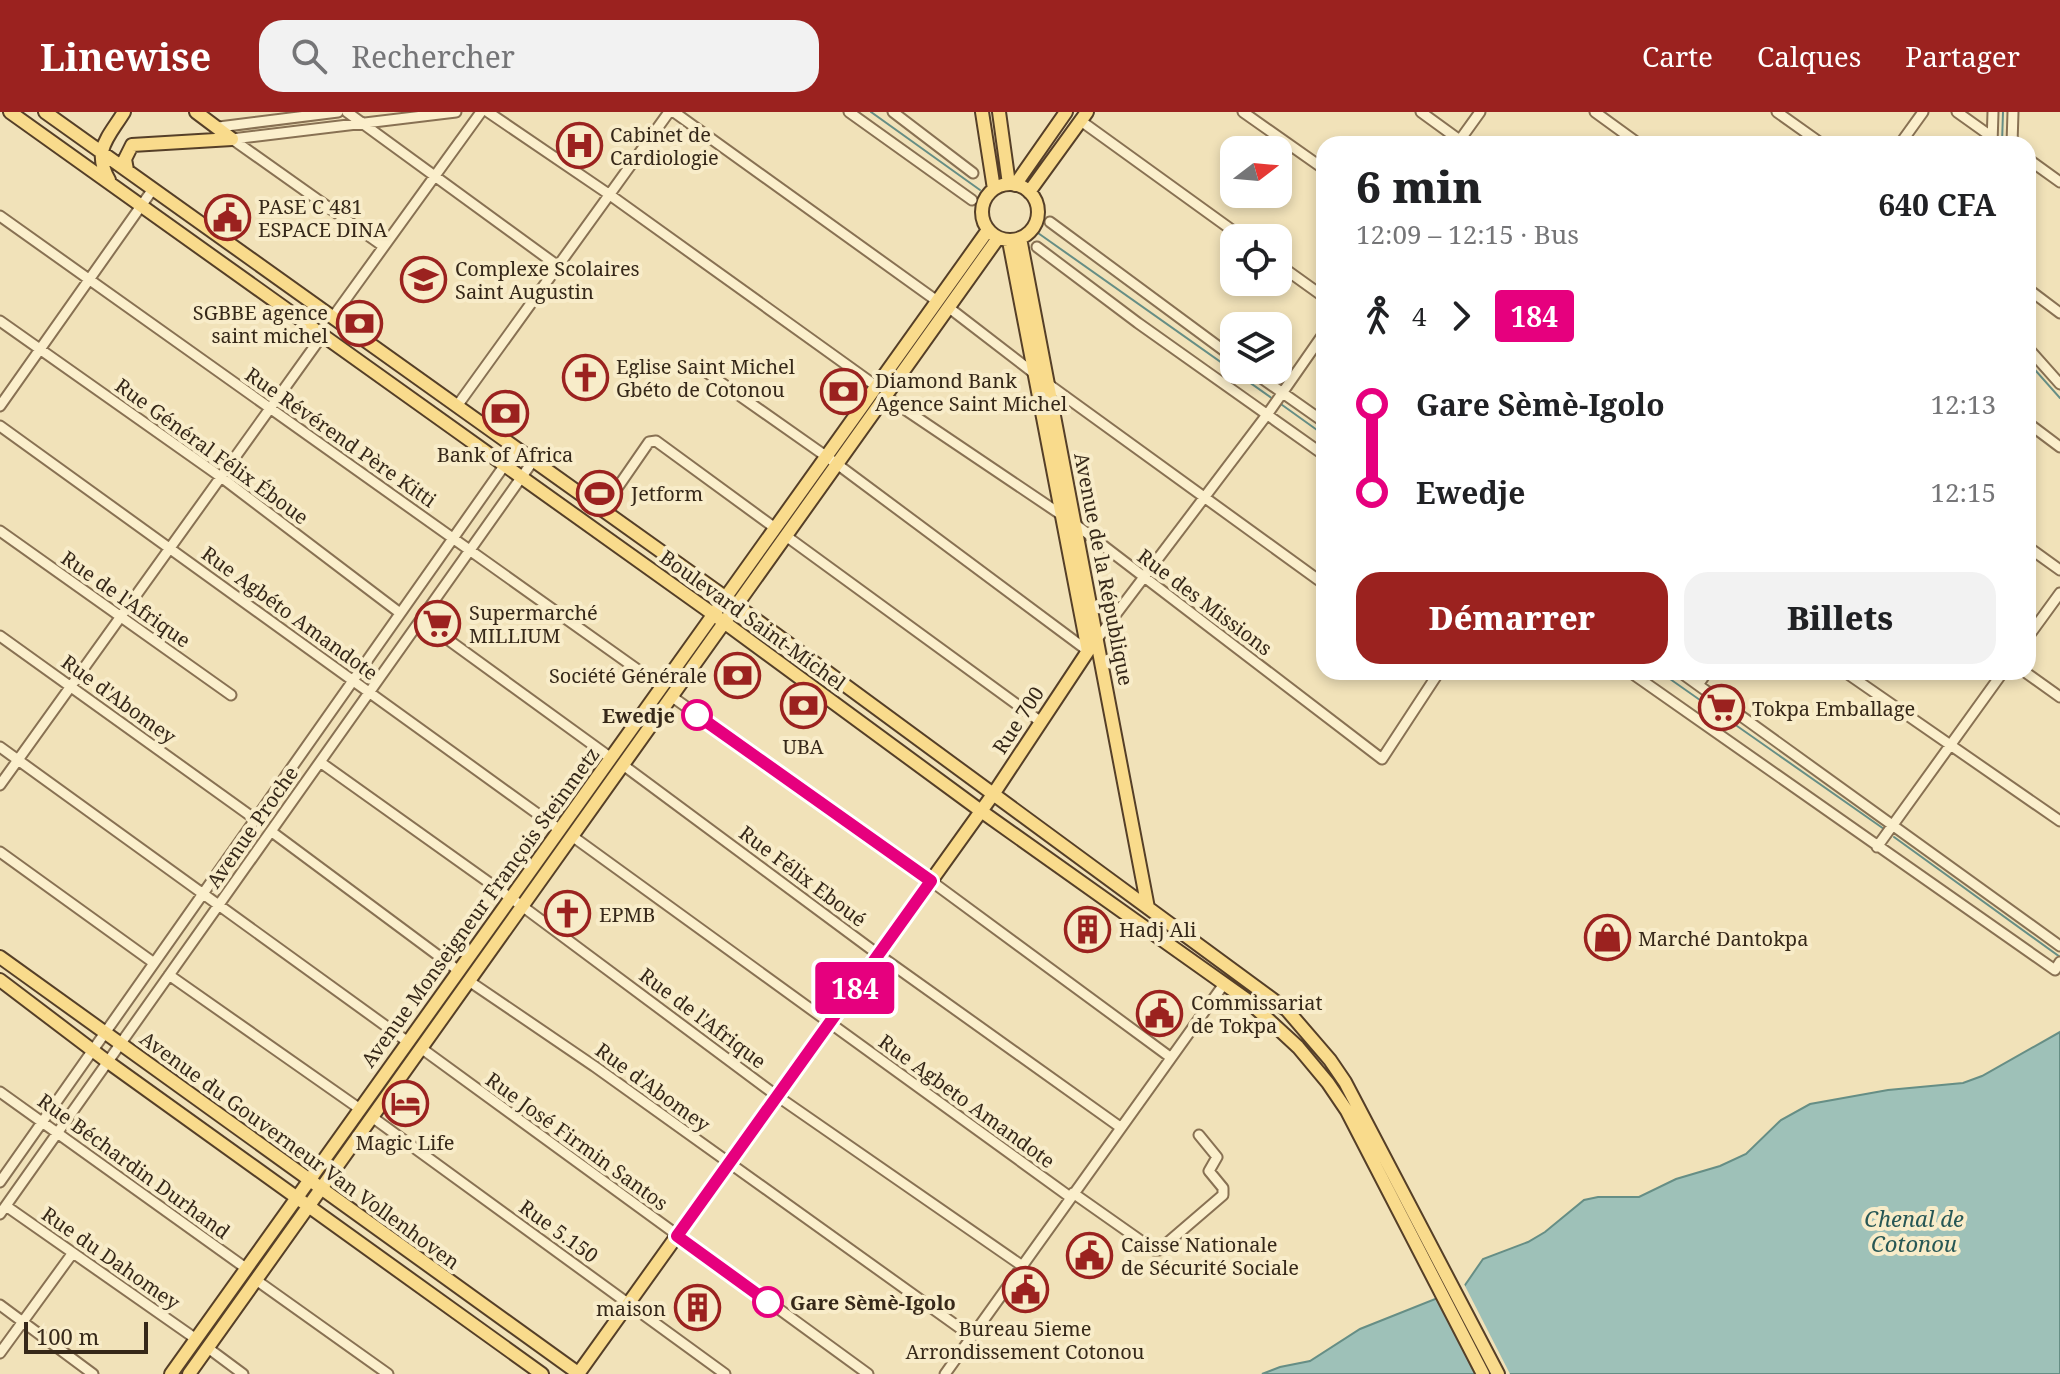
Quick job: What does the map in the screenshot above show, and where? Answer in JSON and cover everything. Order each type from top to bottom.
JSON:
[{"type":"main road","name":"Boulevard Saint-Michel","points":[[10,112],[718,618],[1274,1023],[1328,1083],[1356,1128],[1483,1374]]},
{"type":"main road","name":"Boulevard Saint-Michel","points":[[45,112],[731,602],[1277,1001],[1306,1031],[1345,1082],[1418,1216],[1498,1374]]},
{"type":"main road","points":[[111,183],[101,163],[100,150],[124,112]]},
{"type":"main road","points":[[196,112],[232,139]]},
{"type":"main road","points":[[982,112],[994,189]]},
{"type":"main road","points":[[999,112],[1012,184]]},
{"type":"main road","points":[[1012,184],[1029,192],[1037,205],[1037,218],[1030,231],[1004,237],[982,219],[985,198],[994,189],[1012,184],[1066,112]]},
{"type":"main road","points":[[1029,192],[1084,117]]},
{"type":"main road","points":[[196,140],[219,127]]},
{"type":"main road","points":[[127,170],[125,159],[132,145],[232,139]]},
{"type":"main road","name":"Avenue Monseigneur François Steinmetz","points":[[189,1374],[572,836],[617,761],[942,304],[1004,237]]},
{"type":"main road","name":"Avenue de la République","points":[[1004,237],[1088,651]]},
{"type":"main road","name":"Avenue de la République","points":[[1004,237],[1048,384],[1148,908]]},
{"type":"main road","name":"Rue 700","points":[[578,1374],[994,793],[1088,651]]},
{"type":"main road","name":"Avenue Monseigneur François Steinmetz","points":[[171,1374],[560,830],[617,761]]},
{"type":"main road","name":"Avenue du Gouverneur Van Vollenhoven","points":[[0,957],[578,1374]]},
{"type":"main road","name":"Avenue du Gouverneur Van Vollenhoven","points":[[0,980],[108,1062],[542,1374]]},
{"type":"street","points":[[219,127],[338,112]]},
{"type":"street","points":[[347,112],[558,266]]},
{"type":"street","points":[[232,139],[456,112]]},
{"type":"street","points":[[333,317],[481,112]]},
{"type":"street","name":"Rue des Missions","points":[[488,112],[610,195],[881,391],[1075,524],[1382,759],[1434,680]]},
{"type":"street","points":[[457,406],[672,112],[942,304],[1316,578]]},
{"type":"street","points":[[849,112],[972,200]]},
{"type":"street","points":[[893,112],[973,173]]},
{"type":"street","points":[[1243,112],[1316,163]]},
{"type":"street","points":[[1421,112],[1452,136]]},
{"type":"street","points":[[1465,136],[1480,112]]},
{"type":"street","points":[[1595,112],[1628,136]]},
{"type":"street","points":[[1777,112],[1811,136]]},
{"type":"street","points":[[1906,136],[1923,112]]},
{"type":"street","points":[[1957,112],[1987,136]]},
{"type":"street","points":[[1992,136],[1993,112]]},
{"type":"street","points":[[2012,136],[2013,112]]},
{"type":"street","points":[[1084,117],[1225,224]]},
{"type":"street","points":[[232,139],[383,246]]},
{"type":"street","points":[[2036,164],[2060,181]]},
{"type":"street","points":[[0,406],[153,189]]},
{"type":"street","name":"Rue Révérend Père Kitti","points":[[0,216],[931,881],[1170,1057]]},
{"type":"street","points":[[1050,222],[1220,348]]},
{"type":"street","points":[[1037,247],[1316,449]]},
{"type":"street","points":[[1292,274],[1316,291]]},
{"type":"street","points":[[2036,295],[2060,313]]},
{"type":"street","name":"Rue Général Félix Éboue","points":[[0,321],[221,477],[400,613]]},
{"type":"street","points":[[0,785],[322,336]]},
{"type":"street","points":[[699,367],[831,460],[1088,651],[1268,413],[1316,344]]},
{"type":"street","points":[[2036,357],[2060,384]]},
{"type":"street","points":[[1268,384],[1316,417]]},
{"type":"street","name":"Rue Agbéto Amandote","points":[[0,426],[560,830]]},
{"type":"street","points":[[2036,429],[2060,447]]},
{"type":"street","points":[[602,510],[649,442],[656,441],[1041,722]]},
{"type":"street","name":"Avenue Proche","points":[[0,1182],[516,449]]},
{"type":"street","name":"Avenue Proche","points":[[3,1210],[533,461]]},
{"type":"street","name":"Rue de l'Afrique","points":[[0,531],[231,695]]},
{"type":"street","points":[[2036,553],[2060,570]]},
{"type":"street","points":[[2036,626],[2060,593]]},
{"type":"street","name":"Rue Félix Eboué","points":[[421,620],[1120,1127]]},
{"type":"street","name":"Rue d'Abomey","points":[[0,636],[255,819]]},
{"type":"street","points":[[1641,680],[2055,970],[2060,962]]},
{"type":"street","points":[[1691,680],[2060,946]]},
{"type":"street","points":[[1698,685],[1701,680]]},
{"type":"street","points":[[1856,680],[2060,821]]},
{"type":"street","points":[[1877,847],[1997,680]]},
{"type":"street","points":[[2036,680],[2060,697]]},
{"type":"street","points":[[0,747],[408,1042]]},
{"type":"street","name":"Rue de l'Afrique","points":[[320,762],[522,906],[777,1096],[1021,1265]]},
{"type":"street","points":[[272,832],[459,971]]},
{"type":"street","name":"Rue Agbeto Amandote","points":[[572,836],[829,1023],[1071,1195],[1154,1250],[1159,1250],[1223,1195],[1223,1188],[1209,1171],[1217,1157],[1199,1135]]},
{"type":"street","points":[[0,852],[154,963]]},
{"type":"street","points":[[169,975],[360,1109]]},
{"type":"street","name":"Rue d'Abomey","points":[[469,981],[594,1066],[971,1336]]},
{"type":"street","points":[[945,1374],[1224,984]]},
{"type":"street","name":"Rue José Firmin Santos","points":[[421,1048],[868,1374]]},
{"type":"street","name":"Rue Béchardin Durhand","points":[[0,1092],[247,1269]]},
{"type":"street","name":"Rue 5.150","points":[[372,1117],[725,1374]]},
{"type":"street","name":"Rue du Dahomey","points":[[3,1210],[196,1339]]},
{"type":"street","points":[[0,1353],[72,1254]]},
{"type":"street","points":[[256,1280],[388,1374]]},
{"type":"street","points":[[0,1305],[93,1374]]},
{"type":"street","points":[[208,1348],[243,1374]]},
{"type":"water","name":"Chenal de Cotonou","points":[[2060,1032],[2060,1374],[1262,1374],[1310,1361],[1360,1329],[1463,1288],[1483,1259],[1528,1242],[1584,1200],[1639,1197],[1676,1179],[1720,1166],[1746,1154],[1781,1120],[1810,1104],[1888,1090],[1963,1083],[1982,1076]]},
{"type":"pier","points":[[1463,1282],[1510,1374],[1477,1374],[1437,1296]]},
{"type":"waterway","points":[[871,112],[980,190]]},
{"type":"waterway","points":[[2002,136],[2003,112]]},
{"type":"waterway","points":[[1038,233],[1273,399]]},
{"type":"waterway","points":[[2036,371],[2060,398]]},
{"type":"waterway","points":[[1278,402],[1316,429]]},
{"type":"waterway","points":[[1671,680],[1884,829]]},
{"type":"waterway","points":[[1894,837],[2060,957]]},
{"type":"bus line","name":"184","points":[[697,715],[931,881],[677,1236],[768,1302]]},
{"type":"place","name":"Cabinet de Cardiologie","points":[[579,145]]},
{"type":"place","name":"PASE C 481 ESPACE DINA","points":[[227,217]]},
{"type":"place","name":"Complexe Scolaires Saint Augustin","points":[[424,280]]},
{"type":"place","name":"SGBBE agence saint michel","points":[[359,323]]},
{"type":"place","name":"Eglise Saint Michel Gbéto de Cotonou","points":[[585,378]]},
{"type":"place","name":"Diamond Bank Agence Saint Michel","points":[[844,391]]},
{"type":"place","name":"Bank of Africa","points":[[505,414]]},
{"type":"place","name":"Jetform","points":[[600,493]]},
{"type":"place","name":"Supermarché MILLIUM","points":[[438,623]]},
{"type":"place","name":"Société Générale","points":[[738,675]]},
{"type":"place","name":"UBA","points":[[803,706]]},
{"type":"place","name":"Tokpa Emballage","points":[[1721,708]]},
{"type":"place","name":"Ewedje","points":[[697,715]]},
{"type":"place","name":"EPMB","points":[[568,914]]},
{"type":"place","name":"Hadj Ali","points":[[1088,929]]},
{"type":"place","name":"Marché Dantokpa","points":[[1607,938]]},
{"type":"place","name":"Commissariat de Tokpa","points":[[1160,1013]]},
{"type":"place","name":"Magic Life","points":[[405,1103]]},
{"type":"place","name":"Caisse Nationale de Sécurité Sociale","points":[[1090,1255]]},
{"type":"place","name":"Bureau 5ieme Arrondissement Cotonou","points":[[1025,1289]]},
{"type":"place","name":"Gare Sèmè-Igolo","points":[[768,1302]]},
{"type":"place","name":"maison","points":[[697,1308]]}]
